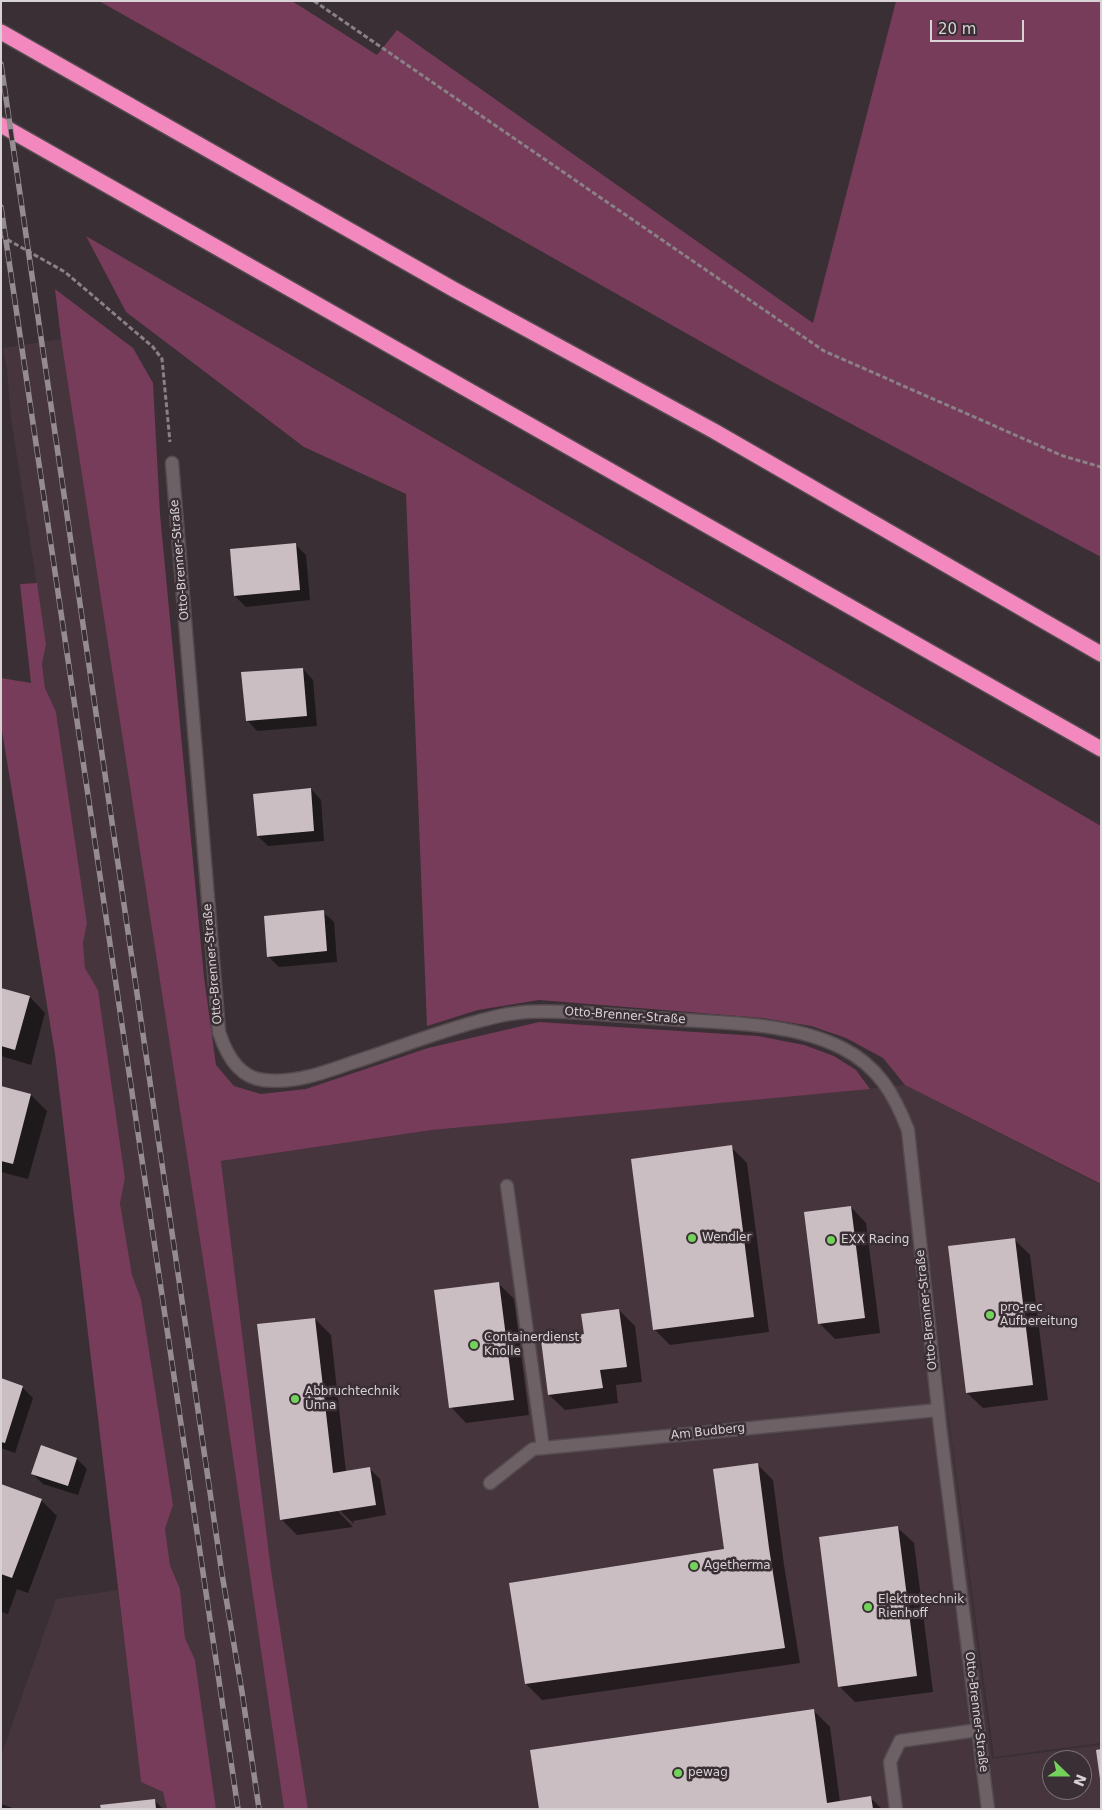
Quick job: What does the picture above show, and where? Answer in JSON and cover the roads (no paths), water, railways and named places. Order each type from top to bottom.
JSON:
[{"type":"highway","points":[[1,32],[453,289],[714,431],[1101,654]]},
{"type":"highway","points":[[1,125],[1101,750]]},
{"type":"street","name":"Otto-Brenner-Straße","points":[[172,463],[219,1032],[225,1051],[236,1066],[249,1076],[262,1080],[287,1080],[319,1074],[478,1021],[516,1012],[553,1011],[763,1026],[810,1036],[842,1048],[868,1065],[884,1081],[898,1104],[908,1130],[938,1410],[988,1809]]},
{"type":"street","points":[[507,1186],[543,1448]]},
{"type":"street","name":"Am Budberg","points":[[490,1484],[533,1449],[938,1410]]},
{"type":"street","points":[[896,1809],[890,1762],[900,1741],[978,1730]]},
{"type":"railway","points":[[1,64],[222,1574],[259,1809]]},
{"type":"railway","points":[[1,207],[238,1809]]},
{"type":"place","name":"Wendler","points":[[692,1238]]},
{"type":"place","name":"EXX Racing","points":[[831,1240]]},
{"type":"place","name":"pro-rec Aufbereitung","points":[[990,1315]]},
{"type":"place","name":"Containerdienst Knolle","points":[[474,1345]]},
{"type":"place","name":"Abbruchtechnik Unna","points":[[295,1399]]},
{"type":"place","name":"Agetherma","points":[[694,1566]]},
{"type":"place","name":"Elektrotechnik Rienhoff","points":[[868,1607]]},
{"type":"place","name":"pewag","points":[[678,1773]]}]
